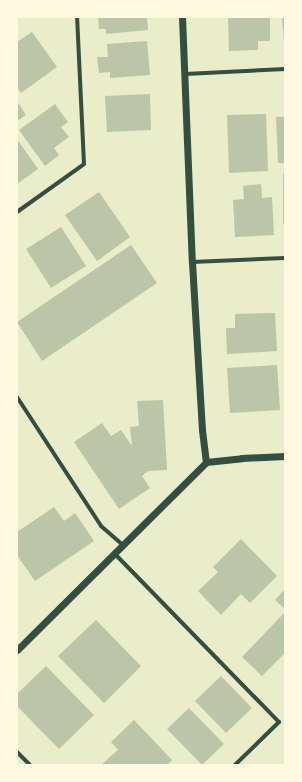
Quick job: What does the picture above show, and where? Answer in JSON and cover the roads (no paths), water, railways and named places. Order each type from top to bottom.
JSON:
[{"type":"street","points":[[17,212],[84,164],[77,17]]},
{"type":"street","points":[[182,17],[192,262],[202,430],[206,462]]},
{"type":"street","points":[[185,74],[285,69]]},
{"type":"street","points":[[192,262],[285,258]]},
{"type":"street","points":[[17,397],[101,526],[123,544]]},
{"type":"street","points":[[17,650],[206,462],[242,458],[285,456]]},
{"type":"street","points":[[114,553],[279,722],[235,765]]},
{"type":"street","points":[[17,752],[30,765]]}]
